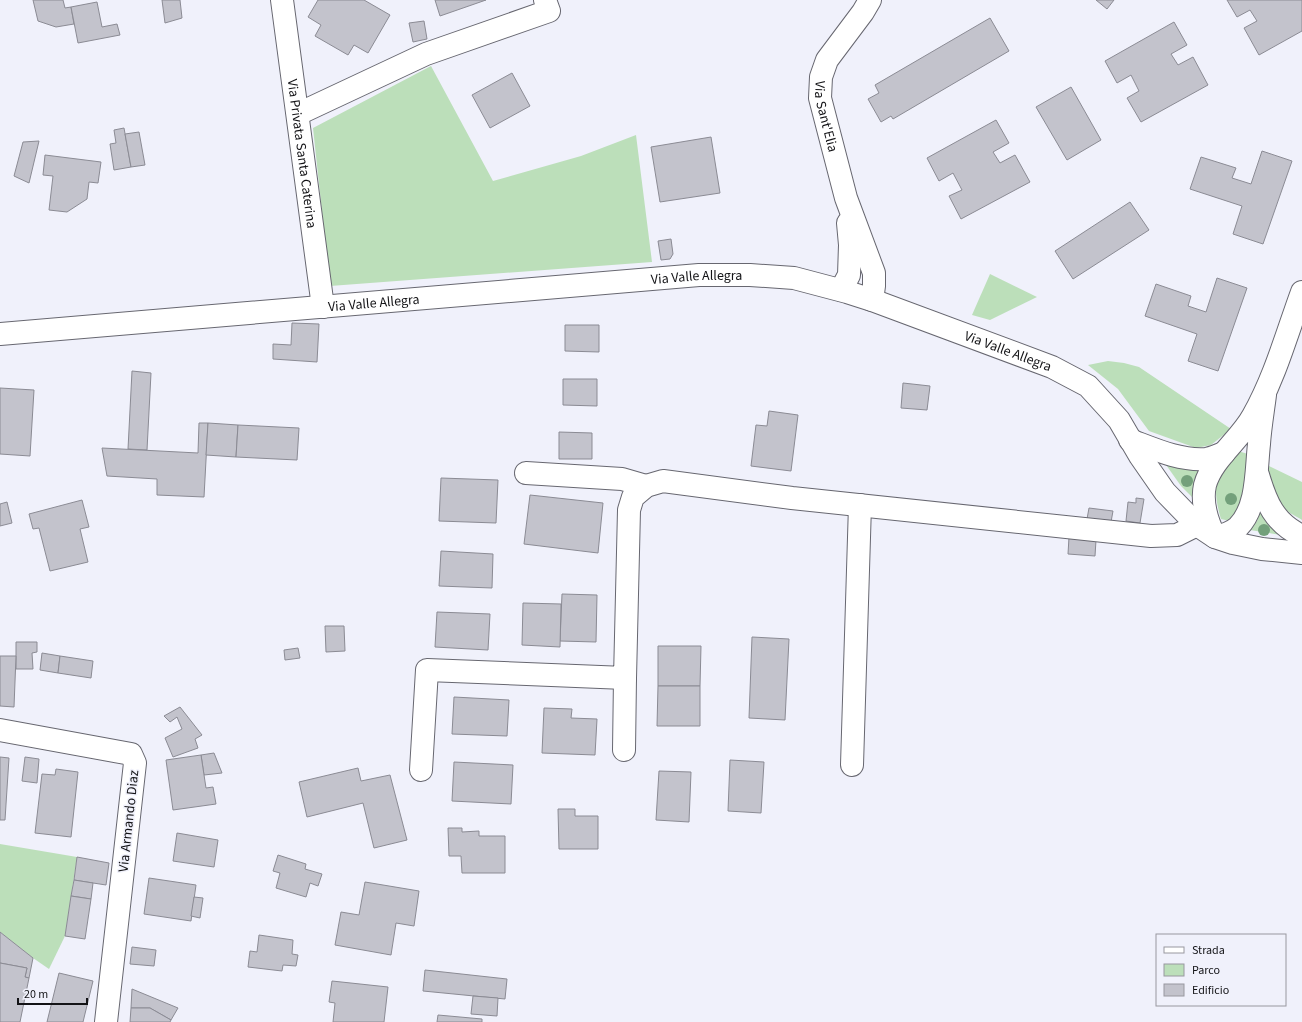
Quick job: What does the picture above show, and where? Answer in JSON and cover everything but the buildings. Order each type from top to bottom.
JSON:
[{"type":"street","name":"Via Privata Santa Caterina","points":[[282,0],[323,307]]},
{"type":"street","points":[[298,114],[426,54],[549,11],[546,0]]},
{"type":"street","name":"Via Sant'Elia","points":[[846,198],[820,98],[821,77],[827,60],[863,12],[870,0]]},
{"type":"street","points":[[841,290],[849,274],[850,260],[846,198]]},
{"type":"street","points":[[846,198],[874,272],[872,300]]},
{"type":"street","name":"Via Valle Allegra","points":[[0,334],[699,275],[750,275],[794,278],[841,290],[872,300],[1052,367],[1088,386],[1119,420],[1140,456],[1165,492],[1196,525],[1215,537],[1233,543],[1262,549],[1302,553]]},
{"type":"street","points":[[1265,395],[1260,430],[1257,472],[1252,502],[1246,516],[1238,527],[1229,533],[1215,537],[1205,514],[1205,486],[1214,465],[1250,422],[1265,395],[1302,292]]},
{"type":"street","points":[[1130,440],[1177,456],[1207,459],[1224,453]]},
{"type":"street","points":[[1257,472],[1262,491],[1271,511],[1281,522],[1302,536]]},
{"type":"street","points":[[526,473],[622,479],[646,486]]},
{"type":"street","points":[[624,750],[629,510],[633,497],[646,486],[663,481],[792,498],[1151,536],[1177,534],[1196,525]]},
{"type":"street","points":[[852,764],[860,505]]},
{"type":"street","points":[[421,770],[427,670],[625,678]]},
{"type":"street","name":"Via Armando Diaz","points":[[0,730],[131,754],[135,763],[106,1022]]},
{"type":"green space","points":[[431,66],[493,181],[581,156],[636,135],[652,262],[330,286],[313,128]]},
{"type":"green space","points":[[990,274],[1037,297],[990,320],[972,315]]},
{"type":"green space","points":[[1108,361],[1139,367],[1231,429],[1211,445],[1196,448],[1149,431],[1118,389],[1088,365]]},
{"type":"green space","points":[[1238,451],[1248,454],[1245,488],[1238,513],[1230,521],[1221,519],[1217,501],[1216,486],[1223,469]]},
{"type":"green space","points":[[1164,462],[1202,469],[1197,502],[1181,486]]},
{"type":"green space","points":[[1267,465],[1302,482],[1302,520],[1287,511],[1280,503],[1273,487]]},
{"type":"green space","points":[[1260,512],[1287,536],[1250,530],[1257,521]]},
{"type":"green space","points":[[0,844],[77,857],[65,936],[49,969],[0,932]]}]
